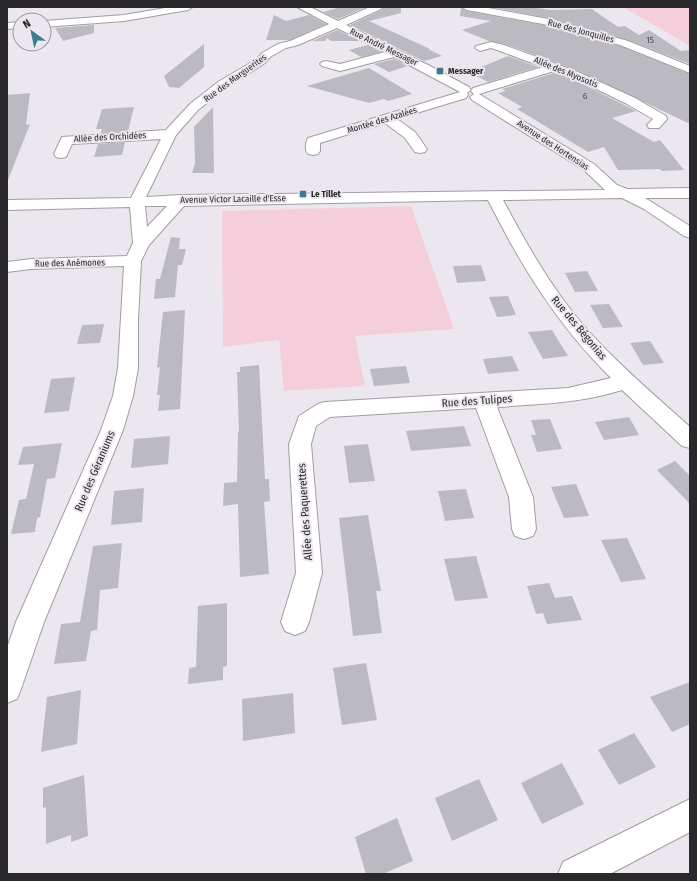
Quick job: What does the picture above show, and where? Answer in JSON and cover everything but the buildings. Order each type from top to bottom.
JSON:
[{"type":"street","points":[[52,24],[124,18],[188,7]]},
{"type":"street","name":"Rue André Messager","points":[[302,7],[395,53],[470,93]]},
{"type":"street","name":"Rue des Marguerites","points":[[137,201],[159,179],[170,134],[194,107],[222,85],[282,46],[294,43],[378,7]]},
{"type":"street","name":"Rue des Jonquilles","points":[[467,7],[544,21],[624,43],[690,70]]},
{"type":"street","points":[[68,23],[74,12]]},
{"type":"street","points":[[544,21],[555,12]]},
{"type":"street","name":"Allée des Myosotis","points":[[480,48],[491,45],[500,47],[574,74],[617,94],[662,119],[654,125]]},
{"type":"street","points":[[326,64],[340,68],[395,53]]},
{"type":"street","name":"Montée des Azalées","points":[[313,151],[313,141],[554,67]]},
{"type":"street","name":"Avenue des Hortensias","points":[[470,93],[589,167],[613,192],[649,206],[690,233]]},
{"type":"street","points":[[387,118],[408,132],[416,140],[420,149]]},
{"type":"street","name":"Allée des Orchidées","points":[[61,154],[66,140],[170,134]]},
{"type":"street","points":[[137,252],[181,200],[159,179]]},
{"type":"street","name":"Avenue Victor Lacaille d'Esse","points":[[7,205],[181,200],[493,196],[613,192],[690,193]]},
{"type":"street","name":"Rue des Bégonias","points":[[493,196],[542,284],[568,318],[626,381],[690,440]]},
{"type":"street","name":"Rue des Géraniums","points":[[7,689],[30,622],[112,430],[123,396],[128,368],[129,320],[137,252],[137,201]]},
{"type":"street","name":"Rue des Anémones","points":[[7,267],[137,252]]},
{"type":"street","name":"Rue des Tulipes","points":[[325,410],[568,395],[601,389],[626,381]]},
{"type":"street","points":[[484,401],[521,497],[524,529]]},
{"type":"street","name":"Allée des Paquerettes","points":[[295,622],[309,573],[300,444],[307,422],[325,410]]},
{"type":"street","points":[[575,874],[690,815]]},
{"type":"shaded area","points":[[623,7],[690,7],[690,46]]},
{"type":"shaded area","points":[[411,206],[454,329],[355,336],[365,386],[284,391],[279,340],[223,347],[222,211]]},
{"type":"place","name":"Messager","points":[[440,71]]},
{"type":"place","name":"Le Tillet","points":[[303,194]]}]
